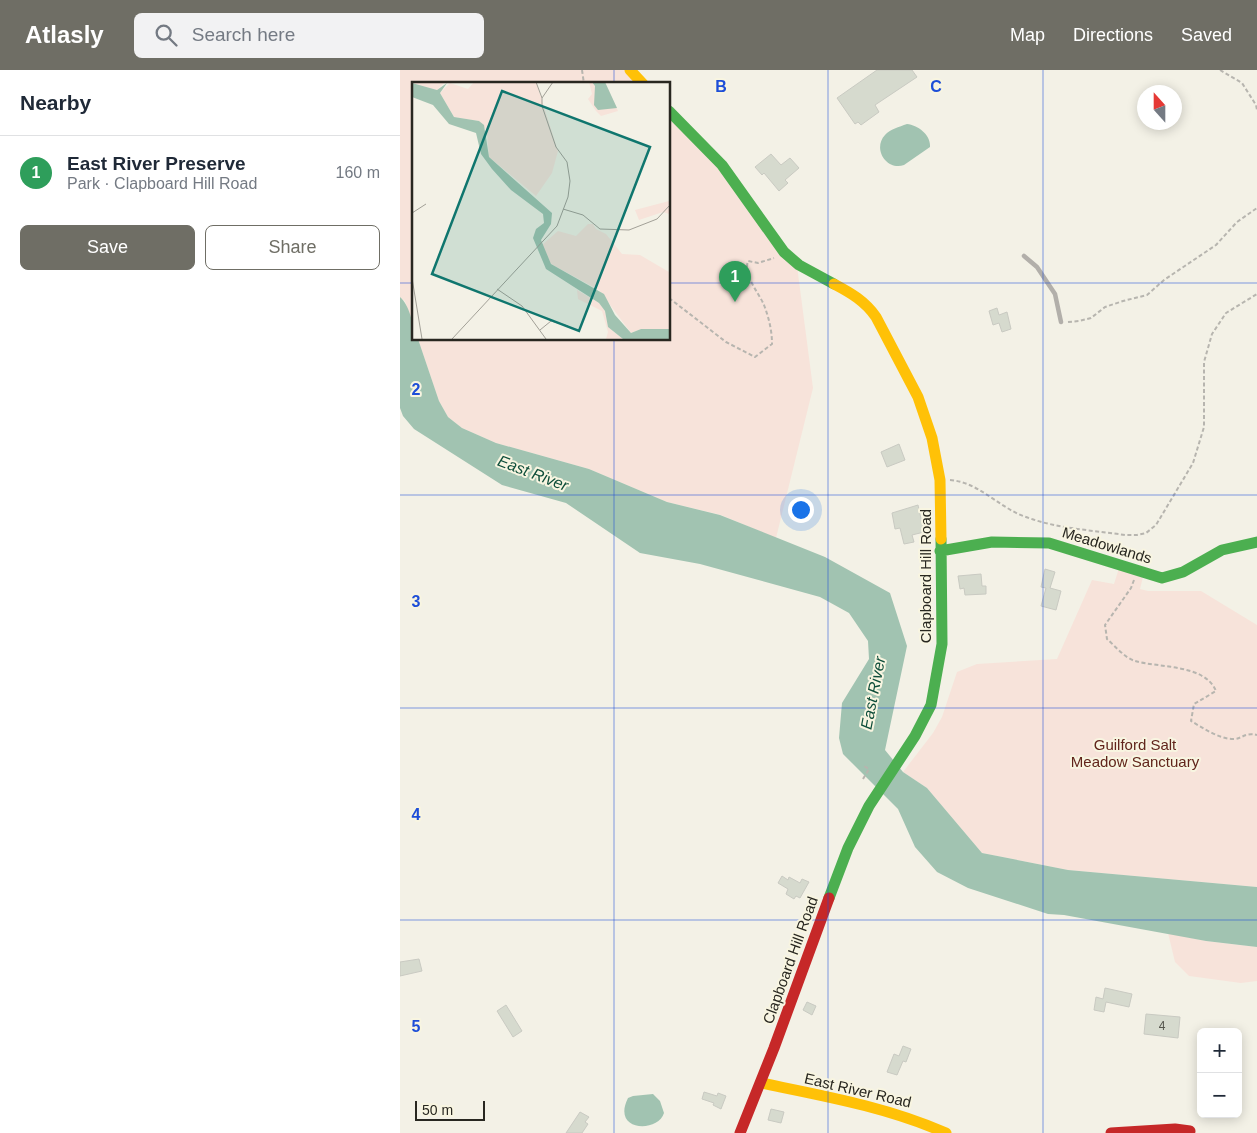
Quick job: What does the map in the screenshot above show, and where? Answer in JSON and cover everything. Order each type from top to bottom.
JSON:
[{"type":"street","points":[[630,70],[641,82]]},
{"type":"street","name":"Clapboard Hill Road","points":[[670,112],[722,165],[784,252],[799,265],[853,294],[868,306],[876,317],[918,397],[932,438],[940,480],[942,644],[931,705],[915,736],[874,798],[848,848],[761,1083],[740,1133]]},
{"type":"street","name":"Meadowlands","points":[[940,551],[992,542],[1049,543],[1162,578],[1175,577],[1187,572],[1212,554],[1229,547],[1257,542]]},
{"type":"street","name":"East River Road","points":[[761,1083],[895,1112],[921,1121],[946,1133]]},
{"type":"street","points":[[1111,1133],[1175,1129],[1190,1132]]},
{"type":"lane","points":[[1024,256],[1037,267],[1055,294],[1061,322]]},
{"type":"path","points":[[1220,70],[1242,83],[1257,110]]},
{"type":"path","points":[[1061,322],[1091,318],[1105,307],[1147,296],[1164,280],[1216,245],[1237,222],[1257,208]]},
{"type":"path","points":[[670,299],[726,342],[755,357],[772,344],[772,334],[764,306],[746,266],[748,261],[758,264],[780,257]]},
{"type":"path","points":[[940,480],[961,481],[989,495],[1004,507],[1024,517],[1051,525],[1126,535],[1146,532],[1156,526],[1193,463],[1199,448],[1204,428],[1204,362],[1212,334],[1226,313],[1257,294]]},
{"type":"path","points":[[1138,571],[1131,588],[1105,625],[1107,639],[1133,660],[1194,672],[1212,682],[1216,691],[1194,704],[1192,721],[1211,732],[1234,739],[1249,733],[1257,735]]},
{"type":"path","points":[[863,779],[869,769],[864,766]]},
{"type":"green space","points":[[400,70],[630,70],[641,82],[412,82],[412,322],[405,301],[400,297]]},
{"type":"green space","points":[[670,112],[722,165],[797,266],[813,388],[776,538],[721,515],[667,502],[589,469],[496,443],[462,428],[448,417],[439,401],[418,340],[670,340]]},
{"type":"green space","name":"Guilford Salt Meadow Sanctuary","points":[[1120,565],[1144,573],[1140,589],[1148,591],[1201,591],[1257,625],[1257,887],[1068,870],[982,853],[927,788],[903,772],[933,733],[942,717],[957,672],[977,664],[1057,659],[1092,580],[1114,584]]},
{"type":"green space","points":[[1168,933],[1206,941],[1257,947],[1257,981],[1241,983],[1189,976],[1175,962]]},
{"type":"water","points":[[907,124],[923,131],[928,138],[930,147],[904,165],[892,165],[883,158],[880,146],[881,141],[889,131]]},
{"type":"water","name":"East River","points":[[400,297],[409,311],[412,322],[412,340],[418,340],[439,401],[448,417],[462,428],[496,443],[589,469],[667,502],[720,515],[825,557],[890,593],[907,646],[885,750],[903,772],[927,788],[982,853],[1068,870],[1257,887],[1257,947],[1206,941],[1064,915],[1048,914],[968,888],[937,872],[915,847],[898,809],[843,754],[839,738],[842,703],[869,659],[868,641],[849,613],[820,597],[700,564],[640,553],[566,503],[502,485],[414,429],[403,416],[400,408]]},
{"type":"water","points":[[653,1094],[660,1101],[664,1113],[660,1119],[653,1124],[645,1126],[637,1126],[630,1123],[626,1118],[624,1109],[628,1098]]},
{"type":"building","points":[[877,70],[912,70],[917,77],[875,105],[879,112],[861,125],[858,122],[855,124],[837,98]]},
{"type":"building","points":[[771,154],[781,165],[790,158],[799,168],[785,180],[788,183],[779,191],[764,173],[762,175],[755,167]]},
{"type":"building","points":[[997,308],[999,315],[1007,312],[1011,329],[1002,332],[999,323],[993,325],[989,311]]},
{"type":"building","points":[[899,444],[905,460],[887,467],[881,452]]},
{"type":"building","points":[[918,505],[924,532],[912,535],[914,542],[904,544],[900,528],[895,529],[892,513]]},
{"type":"building","points":[[1045,569],[1055,572],[1050,588],[1061,591],[1056,610],[1041,606],[1046,588],[1041,587]]},
{"type":"building","points":[[981,574],[982,586],[986,586],[986,594],[965,595],[964,588],[960,589],[958,576]]},
{"type":"building","points":[[782,876],[788,880],[789,877],[800,883],[802,879],[809,882],[800,898],[796,896],[794,899],[786,894],[788,889],[778,883]]},
{"type":"building","points":[[419,959],[422,971],[400,976],[400,962]]},
{"type":"building","points":[[1105,988],[1132,994],[1129,1007],[1106,1002],[1104,1012],[1094,1010],[1096,997],[1103,999]]},
{"type":"building","points":[[807,1002],[816,1006],[812,1015],[803,1010]]},
{"type":"building","points":[[506,1005],[522,1031],[513,1037],[497,1011]]},
{"type":"building","points":[[1146,1014],[1180,1017],[1178,1038],[1144,1034]]},
{"type":"building","points":[[903,1046],[911,1049],[906,1062],[903,1061],[897,1075],[887,1072],[894,1054],[899,1056]]},
{"type":"building","points":[[704,1092],[717,1096],[718,1093],[726,1096],[721,1109],[713,1105],[714,1103],[702,1099]]},
{"type":"building","points":[[771,1109],[784,1112],[781,1123],[768,1120]]},
{"type":"building","points":[[580,1112],[589,1117],[585,1122],[588,1124],[582,1133],[566,1133]]},
{"type":"traffic: fast","points":[[670,112],[722,165],[784,252],[799,265],[834,284]]},
{"type":"traffic: fast","points":[[829,898],[848,848],[869,806],[915,736],[931,705],[942,644],[941,539]]},
{"type":"traffic: fast","points":[[940,551],[992,542],[1049,543],[1162,578],[1183,572],[1222,550],[1257,542]]},
{"type":"traffic: slow","points":[[630,70],[641,82]]},
{"type":"traffic: slow","points":[[834,284],[857,298],[876,317],[918,397],[932,438],[940,480],[941,539]]},
{"type":"traffic: slow","points":[[761,1083],[878,1109],[946,1133]]},
{"type":"traffic: jam","points":[[740,1133],[774,1048],[829,898]]},
{"type":"traffic: jam","points":[[1111,1133],[1175,1129],[1190,1131]]},
{"type":"place","name":"East River Preserve","points":[[735,302]]}]
